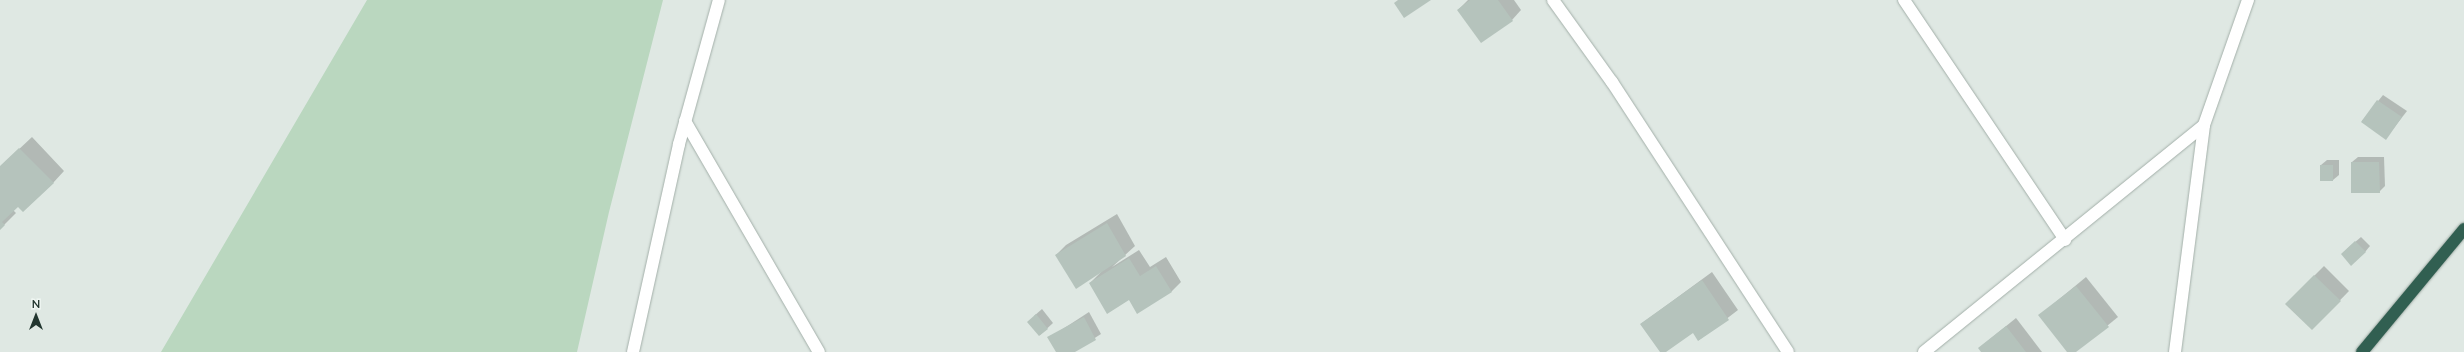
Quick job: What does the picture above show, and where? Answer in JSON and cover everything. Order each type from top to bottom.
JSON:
[{"type":"highway","points":[[2362,352],[2464,229]]},
{"type":"street","points":[[633,352],[686,121],[719,0]]},
{"type":"street","points":[[1553,0],[1612,82],[1788,352]]},
{"type":"street","points":[[1904,0],[2065,240]]},
{"type":"street","points":[[2174,352],[2204,125],[2248,0]]},
{"type":"street","points":[[686,121],[819,352]]},
{"type":"street","points":[[1924,352],[2065,240],[2204,125]]},
{"type":"green space","points":[[367,0],[663,0],[609,212],[577,352],[161,352]]},
{"type":"building","points":[[1398,0],[1431,0],[1404,18],[1394,3]]},
{"type":"building","points":[[1470,0],[1498,0],[1513,21],[1481,43],[1457,10]]},
{"type":"building","points":[[2377,100],[2402,117],[2386,140],[2361,122]]},
{"type":"building","points":[[19,148],[54,183],[23,212],[18,207],[2,222],[5,225],[0,230],[0,166]]},
{"type":"building","points":[[2351,162],[2379,162],[2380,193],[2351,193]]},
{"type":"building","points":[[2320,165],[2333,165],[2333,181],[2320,181]]},
{"type":"building","points":[[1107,223],[1126,256],[1076,289],[1055,255]]},
{"type":"building","points":[[2355,241],[2366,252],[2351,266],[2341,254]]},
{"type":"building","points":[[1129,258],[1140,276],[1156,266],[1172,292],[1137,314],[1129,300],[1107,314],[1089,283]]},
{"type":"building","points":[[2314,275],[2341,301],[2312,330],[2285,304]]},
{"type":"building","points":[[1702,280],[1729,320],[1698,341],[1693,333],[1666,352],[1660,352],[1640,324]]},
{"type":"building","points":[[2076,286],[2109,327],[2076,352],[2067,352],[2038,315]]},
{"type":"building","points":[[1036,314],[1048,329],[1039,336],[1027,322]]},
{"type":"building","points":[[1084,317],[1096,340],[1075,352],[1056,352],[1047,337]]},
{"type":"building","points":[[2006,326],[2026,352],[1981,352],[1978,348]]}]
